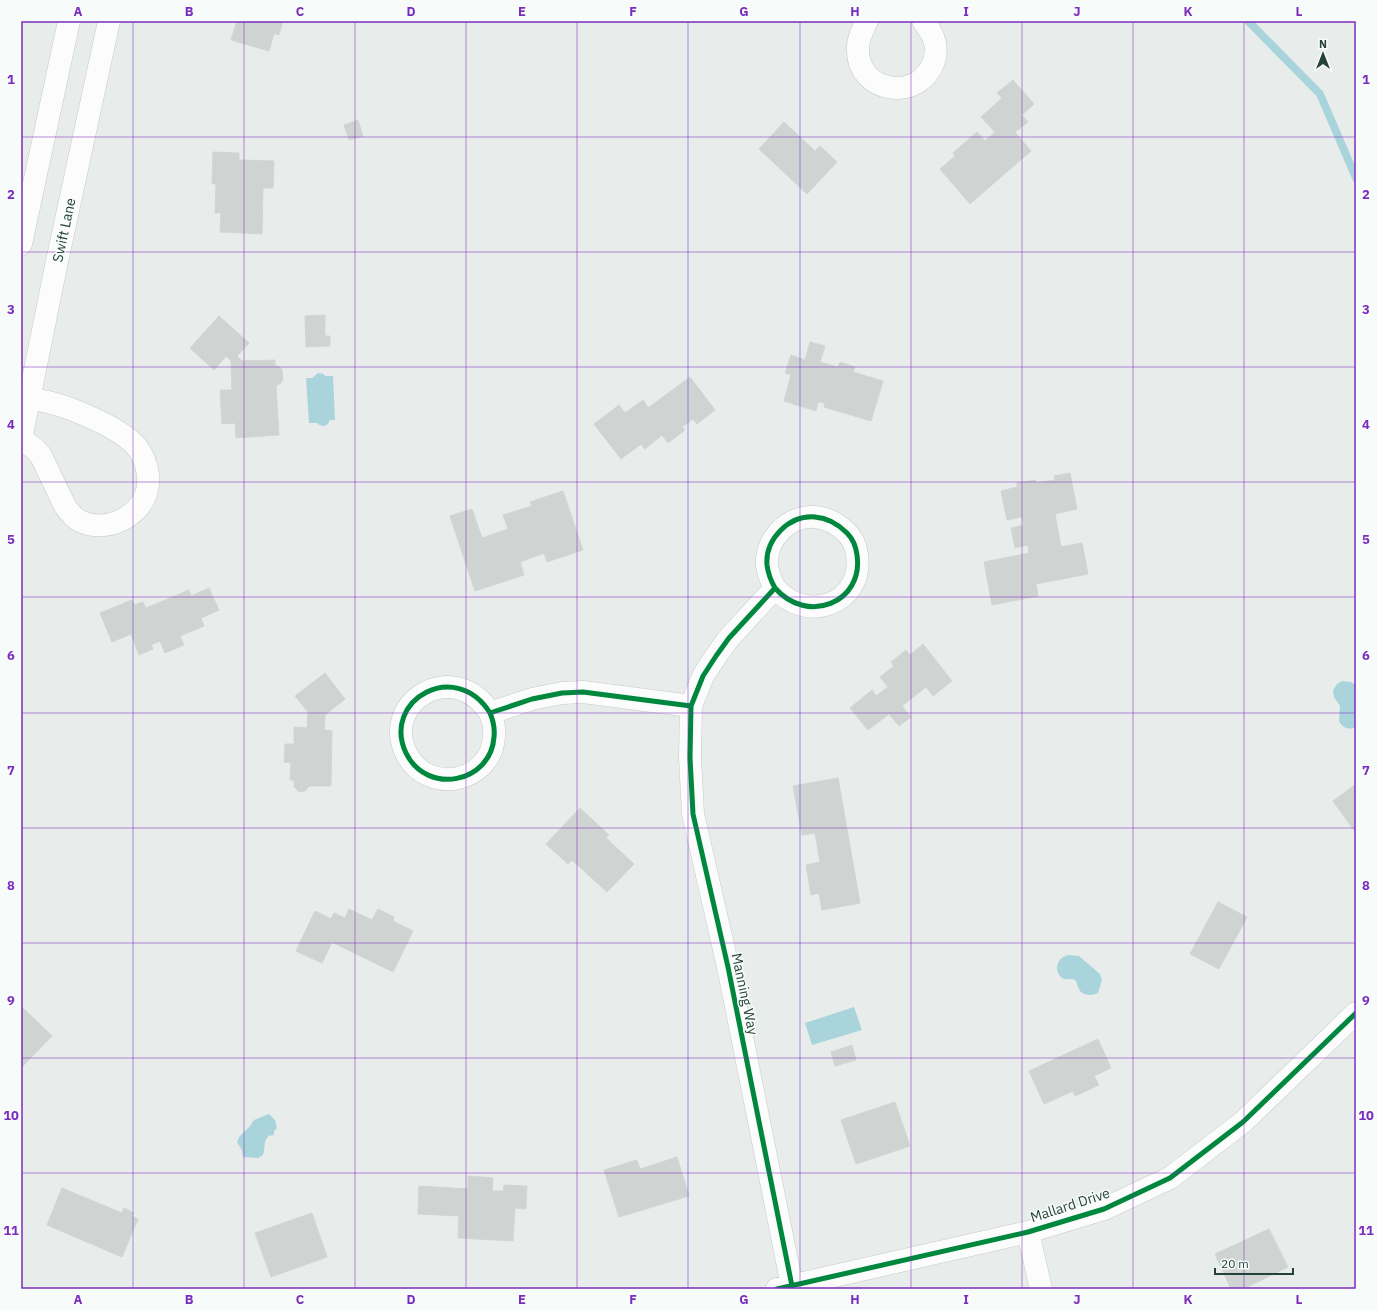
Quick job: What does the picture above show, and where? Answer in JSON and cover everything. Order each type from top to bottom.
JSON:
[{"type":"street","points":[[21,244],[69,21]]},
{"type":"street","name":"Swift Lane","points":[[21,439],[26,398],[109,21]]},
{"type":"street","points":[[867,21],[858,47],[859,59],[864,71],[872,80],[883,86],[896,88],[908,87],[919,82],[928,74],[933,64],[936,52],[935,40],[923,21]]},
{"type":"street","points":[[21,439],[35,449],[41,456],[65,506],[70,514],[80,521],[98,525],[110,525],[119,522],[135,511],[146,494],[148,474],[145,460],[132,441],[112,428],[75,411],[47,402],[26,398]]},
{"type":"street","points":[[818,517],[830,520],[837,524],[849,535],[857,552],[857,569],[851,586],[839,599],[823,606],[805,607],[788,600],[775,588],[768,573],[768,556],[777,534],[786,526],[801,519],[818,517]]},
{"type":"street","name":"Manning Way","points":[[775,588],[741,623],[703,676],[692,706],[690,758],[693,814],[728,967],[784,1288]]},
{"type":"street","points":[[445,687],[463,689],[479,699],[490,713],[494,728],[492,748],[487,758],[470,774],[446,780],[435,778],[424,773],[407,755],[402,737],[404,719],[413,703],[427,692],[436,688],[445,687]]},
{"type":"street","points":[[490,713],[532,699],[562,693],[583,692],[692,706]]},
{"type":"street","name":"Mallard Drive","points":[[784,1288],[1028,1232],[1104,1209],[1170,1178],[1244,1122],[1356,1013]]},
{"type":"street","points":[[1028,1232],[1041,1289]]},
{"type":"water","points":[[318,373],[324,374],[325,376],[333,376],[335,420],[330,420],[328,424],[324,426],[317,423],[309,423],[306,378],[312,378]]},
{"type":"water","points":[[1342,681],[1351,682],[1356,685],[1356,727],[1349,729],[1344,727],[1339,721],[1340,706],[1334,697],[1333,690],[1337,684]]},
{"type":"water","points":[[1069,955],[1079,956],[1100,974],[1102,980],[1098,993],[1090,995],[1082,993],[1075,980],[1063,979],[1060,976],[1057,969],[1058,963],[1062,958]]},
{"type":"water","points":[[854,1007],[862,1030],[812,1045],[805,1023]]},
{"type":"water","points":[[269,1114],[275,1120],[277,1128],[274,1131],[274,1134],[272,1136],[270,1135],[266,1140],[263,1155],[258,1158],[243,1157],[242,1150],[237,1142],[239,1137],[254,1120]]},
{"type":"building","points":[[237,21],[283,21],[279,35],[274,33],[269,51],[231,40]]},
{"type":"building","points":[[1013,80],[1034,104],[1022,115],[1028,122],[1015,132],[1031,151],[970,204],[940,169],[955,156],[953,153],[977,132],[985,141],[995,132],[981,117],[1002,98],[997,93]]},
{"type":"building","points":[[358,120],[363,136],[349,140],[344,125]]},
{"type":"building","points":[[784,122],[815,151],[820,146],[837,162],[807,194],[759,149]]},
{"type":"building","points":[[213,152],[239,153],[239,160],[274,161],[273,188],[263,188],[262,234],[220,232],[221,213],[215,213],[216,184],[212,184]]},
{"type":"building","points":[[325,315],[325,336],[330,336],[330,346],[306,347],[305,316]]},
{"type":"building","points":[[219,316],[249,343],[237,356],[242,361],[275,360],[275,365],[280,367],[282,370],[283,379],[281,383],[276,386],[279,435],[236,438],[235,423],[222,424],[220,390],[232,390],[231,361],[226,356],[214,370],[190,348]]},
{"type":"building","points":[[810,342],[825,346],[820,362],[838,367],[840,362],[855,367],[853,372],[883,381],[871,421],[824,407],[825,403],[818,402],[816,411],[784,401],[791,375],[785,373],[791,355],[805,360]]},
{"type":"building","points":[[690,377],[715,410],[697,424],[693,419],[682,427],[685,430],[668,443],[662,435],[645,449],[641,444],[621,459],[594,424],[619,405],[625,413],[643,400],[648,408]]},
{"type":"building","points":[[1070,473],[1077,509],[1055,514],[1061,547],[1082,543],[1088,574],[1036,584],[1038,596],[992,605],[984,562],[1029,553],[1028,545],[1015,548],[1011,528],[1024,525],[1022,517],[1007,520],[1001,491],[1017,487],[1017,483],[1035,480],[1036,483],[1055,480],[1054,476]]},
{"type":"building","points":[[563,491],[583,550],[547,562],[544,553],[520,562],[524,575],[475,591],[450,516],[472,509],[482,538],[508,529],[503,515],[532,506],[530,502]]},
{"type":"building","points":[[209,588],[219,610],[201,618],[204,626],[180,636],[184,645],[165,653],[160,641],[151,645],[153,649],[139,655],[131,634],[112,642],[100,613],[132,600],[135,605],[143,602],[146,608],[189,590],[191,596]]},
{"type":"building","points":[[923,644],[952,681],[933,696],[926,687],[902,706],[911,717],[899,726],[889,714],[868,730],[850,708],[872,690],[876,696],[888,687],[880,677],[894,666],[891,662],[906,650],[910,655]]},
{"type":"building","points":[[325,673],[345,699],[325,715],[324,730],[332,731],[331,786],[309,786],[305,791],[299,792],[294,787],[294,780],[290,780],[291,763],[284,762],[285,744],[294,744],[294,727],[307,728],[308,712],[295,696]]},
{"type":"building","points":[[838,778],[860,903],[822,910],[819,893],[811,895],[806,865],[820,862],[815,833],[802,835],[793,786]]},
{"type":"building","points":[[1356,784],[1356,833],[1333,801]]},
{"type":"building","points":[[580,808],[609,835],[606,838],[634,864],[607,892],[572,860],[568,864],[546,844]]},
{"type":"building","points":[[1218,902],[1247,917],[1219,969],[1190,954]]},
{"type":"building","points":[[349,909],[372,920],[378,909],[394,917],[393,921],[413,931],[393,972],[332,942],[322,963],[296,951],[315,911],[331,919],[334,913],[345,918]]},
{"type":"building","points":[[21,1006],[52,1036],[21,1068]]},
{"type":"building","points":[[1098,1039],[1111,1068],[1094,1076],[1099,1085],[1075,1096],[1073,1091],[1044,1104],[1029,1071]]},
{"type":"building","points":[[852,1045],[856,1060],[835,1066],[831,1052]]},
{"type":"building","points":[[895,1102],[910,1146],[856,1164],[841,1120]]},
{"type":"building","points":[[677,1157],[689,1196],[619,1217],[604,1170],[637,1160],[640,1169]]},
{"type":"building","points":[[468,1176],[493,1178],[492,1191],[503,1191],[504,1185],[527,1186],[526,1209],[515,1208],[513,1241],[458,1238],[459,1216],[418,1214],[419,1186],[468,1189]]},
{"type":"building","points":[[62,1188],[122,1213],[124,1208],[134,1213],[132,1216],[138,1219],[122,1257],[47,1225]]},
{"type":"building","points":[[312,1213],[327,1257],[271,1277],[255,1233]]},
{"type":"building","points":[[1269,1229],[1288,1267],[1243,1289],[1231,1289],[1215,1254]]},
{"type":"waterway","points":[[1248,21],[1320,94],[1356,178]]},
{"type":"cycle path","points":[[775,588],[788,599],[802,605],[817,606],[831,603],[843,596],[852,586],[857,572],[857,552],[851,538],[836,524],[815,517],[805,517],[796,520],[780,530],[774,538],[767,555],[768,571],[775,588],[729,638],[716,656],[703,676],[691,706],[690,758],[693,814],[728,967],[792,1286]]},
{"type":"cycle path","points":[[490,713],[476,697],[459,689],[442,688],[426,692],[413,703],[404,717],[401,734],[406,753],[416,767],[428,775],[442,779],[457,778],[470,774],[482,765],[490,753],[494,737],[494,724],[490,713],[532,699],[562,693],[583,692],[691,706]]},
{"type":"cycle path","points":[[777,1289],[1028,1232],[1104,1209],[1170,1178],[1243,1122],[1356,1013]]}]
